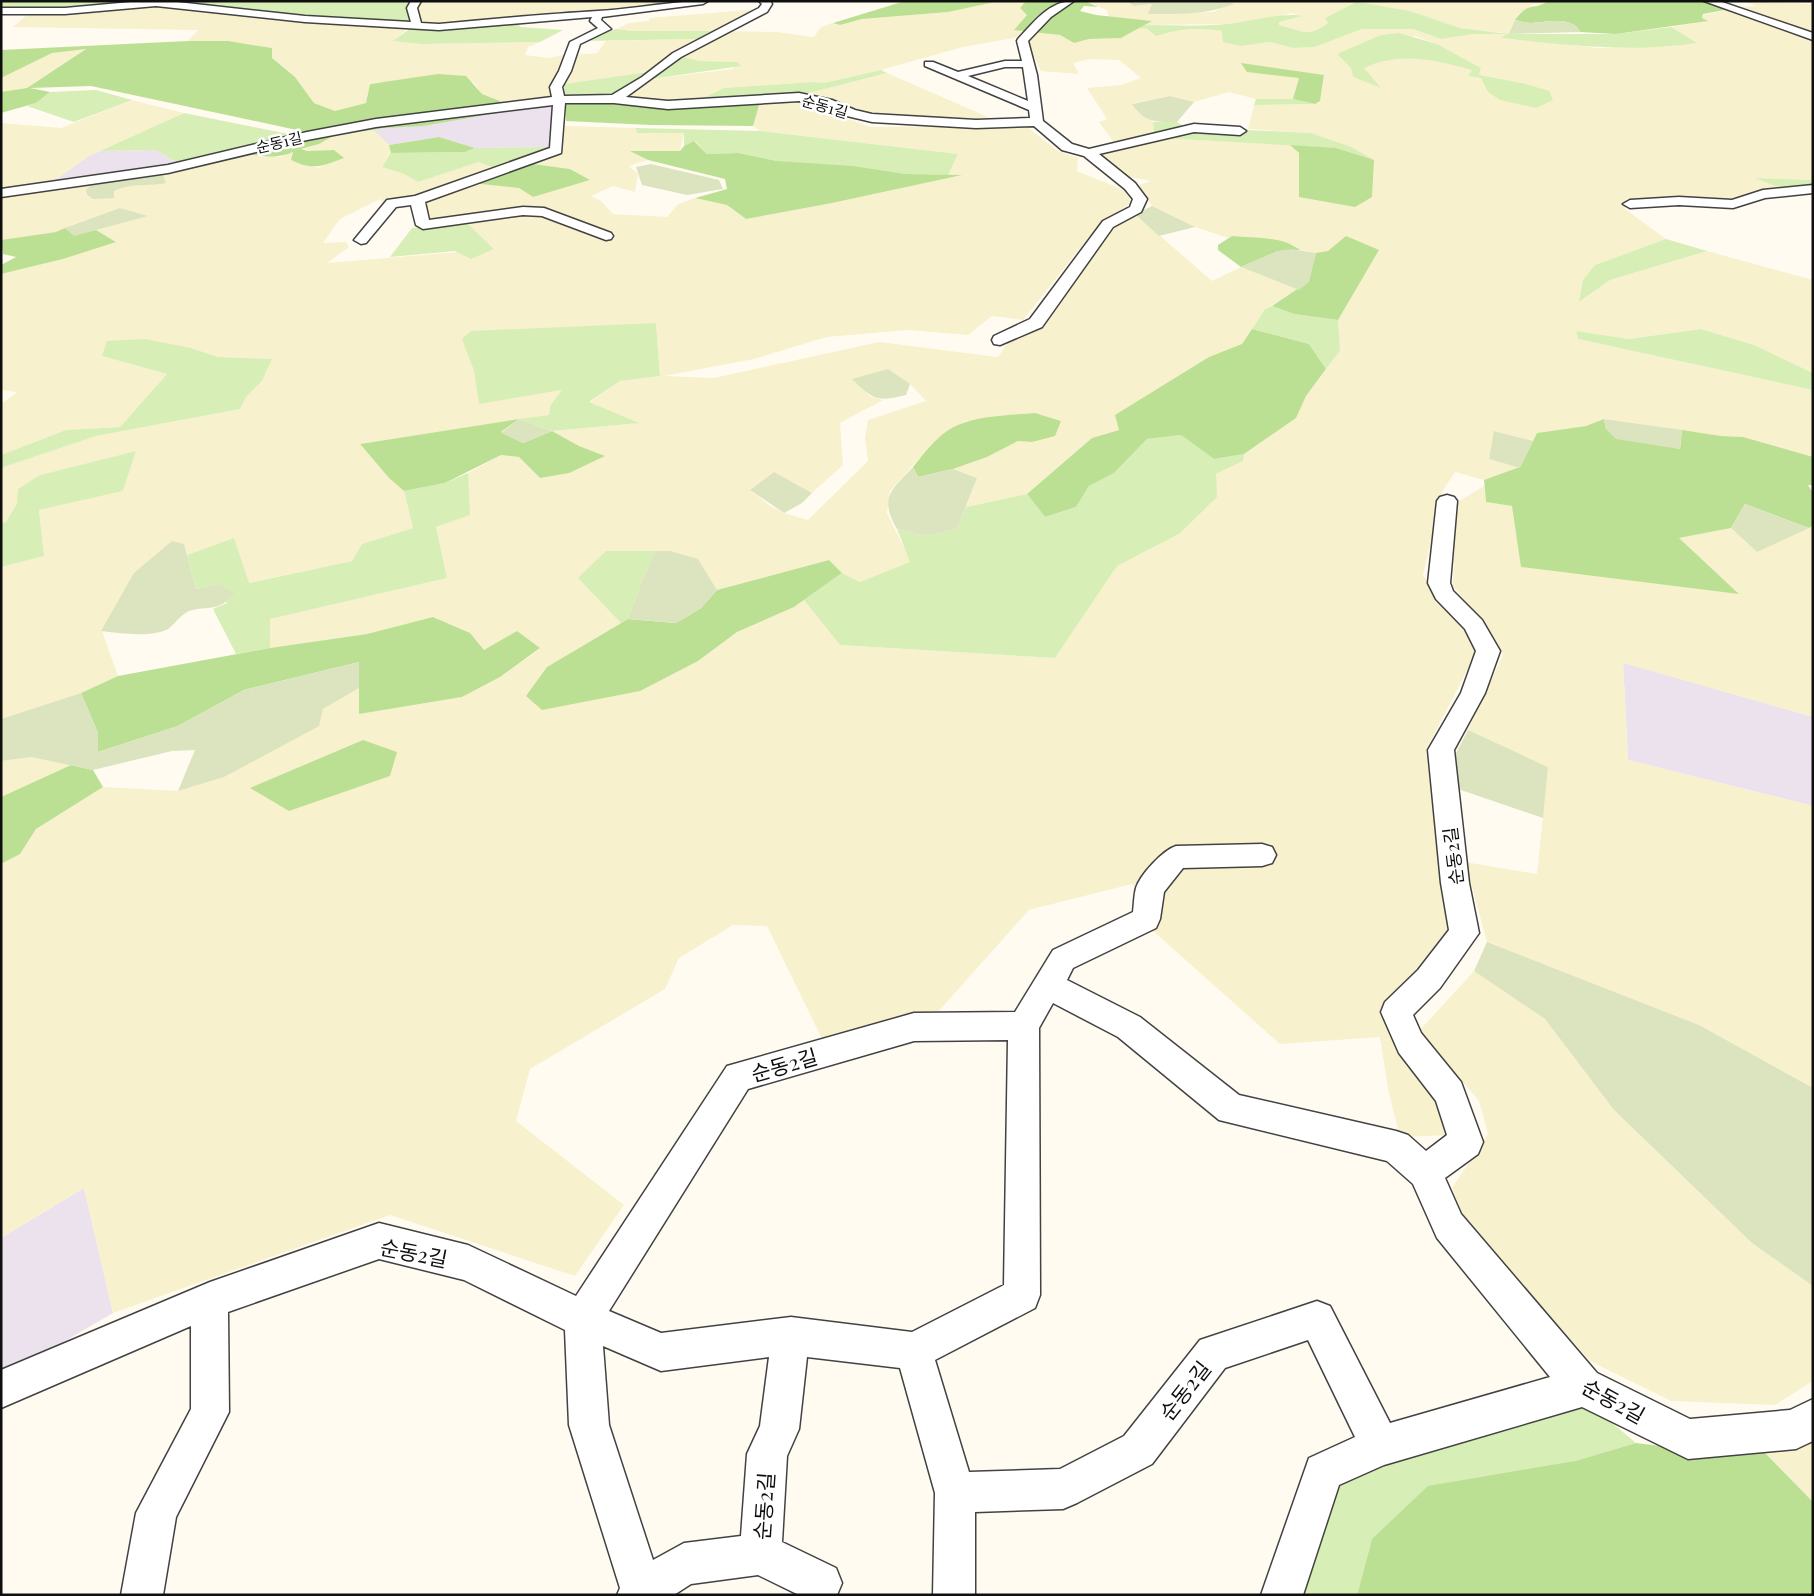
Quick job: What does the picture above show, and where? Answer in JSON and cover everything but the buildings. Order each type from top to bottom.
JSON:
[{"type":"street","points":[[416,1],[412,8],[417,26]]},
{"type":"street","points":[[1,12],[65,11],[156,3],[305,19],[439,27],[573,14],[598,14],[703,1]]},
{"type":"street","points":[[614,99],[646,79],[677,54],[763,10],[767,4],[764,1]]},
{"type":"street","points":[[1000,340],[1036,323],[1108,224],[1136,209],[1140,199],[1130,186],[1088,153],[1067,148],[1037,122],[1027,58],[1022,41],[1047,15],[1068,1]]},
{"type":"street","points":[[1708,1],[1813,37]]},
{"type":"street","points":[[361,240],[392,202],[417,200],[556,150],[559,100],[556,87],[559,78],[566,71],[575,42],[606,29],[596,21],[598,14]]},
{"type":"street","points":[[997,53],[1027,58]]},
{"type":"street","points":[[959,75],[1027,58]]},
{"type":"street","points":[[929,64],[1035,108]]},
{"type":"street","name":"순동1길","points":[[1,193],[168,168],[307,136],[376,123],[559,100],[614,99],[668,104],[799,97],[828,103],[851,113],[872,118],[976,124],[1037,122]]},
{"type":"street","points":[[1088,153],[1145,138],[1194,128],[1240,131]]},
{"type":"street","points":[[1630,204],[1679,201],[1733,204],[1763,194],[1813,189]]},
{"type":"street","points":[[417,200],[423,225],[523,211],[544,212],[606,236]]},
{"type":"street","name":"순동2길","points":[[1425,1172],[1466,1142],[1450,1093],[1410,1043],[1396,1012],[1429,979],[1464,932],[1455,883],[1441,750],[1473,693],[1488,651],[1474,625],[1444,594],[1439,583],[1447,501]]},
{"type":"street","points":[[954,1595],[955,1493],[914,1350],[1022,1295],[1024,1026],[1063,958],[1146,918],[1150,888],[1176,857],[1262,855]]},
{"type":"street","name":"순동2길","points":[[1047,985],[1129,1026],[1231,1109],[1396,1147],[1425,1172],[1449,1226],[1582,1387],[1688,1439],[1796,1430],[1813,1418]]},
{"type":"street","name":"순동2길","points":[[791,1336],[779,1429],[767,1454],[760,1554],[684,1564],[640,1593],[589,1425],[583,1319],[738,1077],[914,1027],[1024,1026]]},
{"type":"street","name":"순동2길","points":[[1,1389],[210,1300],[379,1241],[468,1262],[583,1319],[661,1352],[791,1336],[914,1350]]},
{"type":"street","points":[[142,1595],[156,1513],[210,1412],[210,1300]]},
{"type":"street","name":"순동2길","points":[[955,1493],[1063,1489],[1138,1450],[1213,1353],[1317,1319],[1380,1446]]},
{"type":"street","points":[[1282,1595],[1323,1472],[1380,1446],[1582,1387]]},
{"type":"street","points":[[760,1554],[821,1583]]},
{"type":"shaded area","points":[[424,1],[679,1],[601,12],[570,12],[445,26],[422,24],[417,9]]},
{"type":"shaded area","points":[[1000,1],[1026,1],[1020,8],[1027,15],[1015,30],[1024,31],[1019,37],[963,47],[881,70],[824,83],[812,82],[724,88],[703,98],[673,101],[627,97],[651,79],[733,69],[737,62],[699,61],[681,56],[724,31],[776,32],[814,37],[820,28],[832,23],[840,25],[862,19],[948,12]]},
{"type":"shaded area","points":[[1085,1],[1129,1],[1134,6],[1153,4],[1149,14],[1213,12],[1233,3],[1227,1],[1548,1],[1543,5],[1533,4],[1518,15],[1509,34],[1502,38],[1599,48],[1674,46],[1696,43],[1671,27],[1707,21],[1702,18],[1703,15],[1727,10],[1813,41],[1813,180],[1757,178],[1778,187],[1727,199],[1626,199],[1625,209],[1666,239],[1595,265],[1580,302],[1610,280],[1707,251],[1813,280],[1813,373],[1754,345],[1701,329],[1629,339],[1576,331],[1578,339],[1813,390],[1813,458],[1743,437],[1721,436],[1604,419],[1586,426],[1537,433],[1533,441],[1495,431],[1489,459],[1520,468],[1484,480],[1455,472],[1442,492],[1423,575],[1478,649],[1426,750],[1444,909],[1453,932],[1383,1012],[1441,1097],[1450,1135],[1400,1137],[1388,1089],[1380,1037],[1280,1044],[1153,931],[1156,911],[1132,884],[1029,910],[936,1014],[822,1039],[767,926],[733,925],[679,958],[665,989],[530,1069],[516,1121],[624,1205],[575,1276],[390,1215],[113,1313],[84,1188],[1,1238],[1,864],[20,854],[36,829],[103,787],[178,791],[224,777],[323,709],[359,688],[359,714],[462,697],[500,677],[540,649],[517,631],[484,651],[470,633],[433,617],[367,634],[270,648],[270,619],[447,578],[436,527],[469,514],[468,473],[501,455],[519,457],[540,478],[604,456],[579,446],[552,431],[637,423],[589,403],[620,381],[660,376],[656,323],[463,340],[474,371],[479,403],[563,390],[550,406],[549,415],[360,444],[389,478],[404,491],[413,528],[362,544],[352,561],[248,583],[234,538],[187,555],[184,544],[102,631],[118,676],[81,693],[1,719],[1,567],[44,556],[39,510],[123,491],[136,451],[40,475],[6,522],[1,523],[1,468],[96,436],[240,409],[246,397],[262,381],[272,359],[218,357],[191,348],[102,356],[167,374],[120,427],[66,430],[1,455],[1,404],[17,392],[1,390],[1,274],[63,259],[115,241],[96,230],[147,216],[120,208],[56,232],[1,240],[1,196],[92,183],[86,190],[87,196],[93,199],[114,197],[114,191],[122,187],[141,183],[146,185],[166,183],[162,173],[245,153],[266,157],[280,157],[293,151],[291,160],[318,168],[343,158],[334,150],[300,150],[319,144],[333,136],[373,130],[389,145],[391,153],[382,167],[404,174],[418,182],[479,162],[497,169],[417,199],[383,202],[380,199],[340,219],[323,243],[346,242],[349,247],[327,263],[494,249],[467,223],[528,214],[593,228],[550,209],[528,207],[426,222],[422,201],[471,183],[519,188],[533,197],[589,180],[570,169],[533,164],[561,150],[565,126],[636,128],[638,133],[684,133],[680,151],[631,151],[648,160],[629,166],[638,174],[635,192],[613,186],[591,196],[601,201],[613,214],[667,217],[678,204],[695,198],[727,205],[746,219],[832,203],[960,175],[948,175],[958,154],[759,131],[753,126],[760,102],[795,99],[870,127],[1026,126],[1058,151],[1078,158],[1077,171],[1126,191],[1131,203],[1100,223],[1023,320],[992,316],[968,335],[908,330],[827,337],[754,359],[664,376],[714,378],[879,342],[998,357],[1009,341],[1040,329],[1113,227],[1135,214],[1212,281],[1241,267],[1299,290],[1265,309],[1240,347],[1209,357],[1186,373],[1119,430],[1092,438],[1027,494],[966,507],[977,478],[953,469],[987,457],[1018,441],[1032,442],[1061,421],[1035,413],[994,416],[931,445],[890,491],[887,513],[911,562],[860,582],[842,573],[829,560],[717,590],[698,559],[578,578],[621,623],[547,667],[698,661],[737,632],[794,607],[804,600],[840,645],[1055,658],[1117,566],[1179,534],[1216,474],[1243,461],[1244,454],[1296,418],[1306,396],[1340,351],[1338,320],[1379,250],[1316,253],[1300,250],[1294,245],[1274,240],[1232,236],[1228,238],[1195,227],[1152,206],[1139,185],[1151,181],[1124,176],[1097,154],[1162,138],[1290,145],[1299,153],[1311,133],[1248,129],[1254,105],[1314,104],[1320,101],[1324,75],[1247,72],[1300,78],[1293,99],[1256,99],[1229,92],[1194,102],[1170,96],[1133,103],[1137,111],[1153,122],[1154,132],[1115,144],[1099,122],[1107,119],[1087,88],[1121,85],[1141,78],[1119,60],[1090,59],[1073,63],[1079,74],[1041,71],[1028,44],[1031,37],[1035,32],[1060,35],[1074,43],[1089,39],[1121,38],[1139,28],[1147,29],[1156,36],[1203,28],[1223,31],[1241,46],[1270,42],[1293,48],[1315,47],[1362,29],[1413,29],[1441,39],[1473,34],[1505,33],[1460,28],[1410,11],[1325,17],[1328,23],[1320,29],[1306,34],[1279,25],[1278,22],[1302,16],[1291,13],[1278,17],[1224,24],[1145,25],[1151,21],[1109,17],[1107,10]],"holes":[[[1415,36],[1437,44],[1481,68],[1479,75],[1522,83],[1488,92],[1481,78],[1468,76],[1473,70],[1431,59],[1403,58],[1380,61],[1363,68],[1380,87],[1353,77],[1351,68],[1337,54]],[[853,379],[910,384],[926,401],[868,420],[865,438],[868,461],[808,520],[784,513],[770,506],[750,490],[774,472],[812,493],[843,465],[840,423],[883,400],[871,397]]]},
{"type":"shaded area","points":[[1743,1],[1813,4],[1813,32],[1738,7],[1756,6]]},
{"type":"shaded area","points":[[151,5],[286,20],[407,29],[394,41],[421,44],[540,42],[528,47],[525,55],[549,58],[563,55],[553,99],[501,105],[500,101],[482,94],[473,82],[385,82],[370,83],[366,103],[335,111],[314,103],[295,77],[272,58],[272,48],[228,41],[188,41],[198,30],[13,27],[28,14]]},
{"type":"shaded area","points":[[759,9],[716,31],[633,31],[616,29],[629,23],[649,21],[649,18]]},
{"type":"shaded area","points":[[698,39],[647,72],[564,84],[575,64],[573,55],[597,53],[606,41]]},
{"type":"shaded area","points":[[87,48],[27,88],[1,92],[1,78],[26,65],[52,53]]},
{"type":"shaded area","points":[[887,73],[997,121],[873,116],[801,95]]},
{"type":"shaded area","points":[[132,100],[184,113],[89,156],[52,182],[1,190],[1,123],[61,128]]},
{"type":"shaded area","points":[[552,103],[551,147],[475,148],[439,137],[389,145],[373,130]]},
{"type":"shaded area","points":[[156,150],[178,163],[55,184],[52,182],[89,156],[100,151]]},
{"type":"shaded area","points":[[1484,486],[1486,502],[1512,506],[1738,593],[1679,538],[1731,528],[1757,552],[1813,525],[1813,717],[1623,663],[1628,760],[1813,806],[1813,1088],[1699,1025],[1487,942],[1465,862],[1537,874],[1548,767],[1468,730],[1503,655],[1482,622],[1453,586],[1456,503]]},
{"type":"shaded area","points":[[1623,662],[1813,717],[1813,806],[1628,760]]},
{"type":"shaded area","points":[[31,757],[71,765],[1,797],[1,761]]},
{"type":"shaded area","points":[[1474,971],[1545,1019],[1614,1110],[1752,1243],[1813,1286],[1813,1381],[1775,1405],[1671,1401],[1590,1361],[1465,1222],[1452,1188],[1488,1134],[1479,1101],[1419,1031]]},
{"type":"shaded area","points":[[84,1188],[113,1313],[29,1362],[1,1374],[1,1238]]},
{"type":"shaded area","points":[[1813,1431],[1813,1502],[1765,1453]]},
{"type":"green space","points":[[1,1],[424,1],[417,9],[422,24],[297,16],[157,2],[93,8],[1,10]]},
{"type":"green space","points":[[905,1],[1000,1],[948,12],[862,19],[840,25],[833,23]]},
{"type":"green space","points":[[1026,1],[1085,1],[1098,7],[1084,6],[1080,11],[1096,15],[1152,21],[1121,38],[1089,39],[1074,43],[1060,35],[1014,30],[1027,15],[1020,8]]},
{"type":"green space","points":[[1227,1],[1234,4],[1202,12],[1170,14],[1148,14],[1152,4],[1134,6],[1128,2]]},
{"type":"green space","points":[[1548,1],[1705,1],[1730,9],[1703,14],[1702,18],[1708,21],[1616,34],[1580,32],[1571,23],[1558,21],[1531,23],[1515,20],[1524,10]]},
{"type":"green space","points":[[1357,2],[1410,11],[1460,28],[1509,34],[1616,34],[1671,27],[1697,43],[1648,47],[1599,47],[1501,38],[1507,34],[1473,34],[1441,39],[1413,29],[1362,29],[1315,47],[1293,48],[1270,42],[1241,46],[1223,42],[1222,31],[1189,29],[1156,36],[1147,29],[1139,28],[1145,25],[1216,25],[1295,15],[1302,16],[1279,22],[1279,25],[1298,31],[1309,32],[1315,31],[1328,23],[1325,18]]},
{"type":"green space","points":[[1515,20],[1531,23],[1558,21],[1571,23],[1580,32],[1509,34]]},
{"type":"green space","points":[[517,22],[520,27],[563,30],[540,42],[421,44],[393,41],[411,28]]},
{"type":"green space","points":[[616,29],[633,31],[716,31],[698,39],[581,41]]},
{"type":"green space","points":[[1399,33],[1437,44],[1481,68],[1479,75],[1522,83],[1549,91],[1553,100],[1536,108],[1500,100],[1488,92],[1481,78],[1468,76],[1472,70],[1431,60],[1418,59],[1391,60],[1364,68],[1381,88],[1353,77],[1351,68],[1337,54],[1381,35]]},
{"type":"green space","points":[[188,41],[228,41],[272,48],[272,58],[295,77],[314,103],[335,111],[366,103],[370,84],[438,74],[466,76],[482,94],[500,101],[502,112],[423,126],[385,128],[333,136],[319,144],[301,149],[307,151],[334,150],[344,158],[318,166],[306,165],[291,160],[293,152],[269,157],[245,153],[325,130],[306,132],[91,86],[30,88],[50,92],[36,103],[1,113],[1,92],[27,88],[86,49],[52,53],[1,78],[1,50]]},
{"type":"green space","points":[[681,56],[699,61],[737,62],[741,66],[651,79]]},
{"type":"green space","points":[[1241,63],[1324,75],[1320,101],[1315,104],[1293,99],[1299,78],[1247,72]]},
{"type":"green space","points":[[881,70],[887,73],[801,95],[703,98],[724,88],[812,82],[824,83]]},
{"type":"green space","points":[[647,72],[640,79],[611,97],[564,97],[564,84]]},
{"type":"green space","points":[[96,90],[132,100],[74,122],[27,106],[36,103],[50,92]]},
{"type":"green space","points":[[1170,96],[1194,102],[1177,122],[1163,122],[1146,118],[1132,104]]},
{"type":"green space","points":[[1256,99],[1293,99],[1315,104],[1254,105]]},
{"type":"green space","points":[[572,101],[760,102],[753,126],[651,125],[566,121],[566,104]]},
{"type":"green space","points":[[184,113],[298,136],[178,163],[156,150],[100,151]]},
{"type":"green space","points":[[1153,122],[1177,122],[1185,127],[1311,133],[1351,147],[1374,160],[1336,148],[1162,138],[1154,132]]},
{"type":"green space","points":[[636,128],[759,131],[958,154],[948,175],[905,174],[777,161],[738,153],[707,154],[695,141],[684,146],[684,133],[637,133]]},
{"type":"green space","points":[[439,137],[475,148],[465,152],[391,153],[389,145]]},
{"type":"green space","points":[[694,141],[707,154],[738,153],[777,161],[852,166],[905,174],[962,175],[746,219],[727,205],[695,198],[727,189],[725,179],[648,160],[630,151],[680,151],[684,146]]},
{"type":"green space","points":[[1290,145],[1336,148],[1374,160],[1372,197],[1355,207],[1299,197],[1299,153]]},
{"type":"green space","points":[[551,147],[552,150],[497,169],[479,162],[418,182],[404,174],[382,167],[391,153],[465,152],[475,148]]},
{"type":"green space","points":[[533,164],[570,169],[590,180],[533,197],[519,188],[471,183]]},
{"type":"green space","points":[[651,164],[719,180],[723,189],[687,195],[642,185],[636,167]]},
{"type":"green space","points":[[162,173],[166,183],[121,188],[114,191],[114,198],[93,199],[87,195],[86,190],[92,183]]},
{"type":"green space","points":[[1755,178],[1813,180],[1813,188],[1778,187]]},
{"type":"green space","points":[[1152,206],[1195,227],[1159,236],[1135,214]]},
{"type":"green space","points":[[120,208],[148,216],[74,236],[65,228]]},
{"type":"green space","points":[[467,223],[494,249],[471,259],[455,251],[390,257],[412,228]]},
{"type":"green space","points":[[65,228],[74,235],[96,230],[116,242],[63,259],[1,274],[1,265],[16,257],[3,254],[1,240],[56,232]]},
{"type":"green space","points":[[1232,236],[1277,240],[1293,245],[1300,250],[1278,251],[1241,267],[1218,250],[1218,245]]},
{"type":"green space","points":[[1346,236],[1379,250],[1338,320],[1294,314],[1272,306],[1308,282],[1316,253],[1328,251]]},
{"type":"green space","points":[[1666,239],[1707,251],[1610,280],[1579,302],[1583,280],[1595,265]]},
{"type":"green space","points":[[1291,249],[1316,253],[1309,282],[1299,290],[1241,267],[1278,251]]},
{"type":"green space","points":[[1272,306],[1294,314],[1338,320],[1340,351],[1326,369],[1309,344],[1252,329],[1265,309]]},
{"type":"green space","points":[[656,323],[660,376],[620,381],[589,402],[639,423],[552,431],[519,419],[549,415],[550,406],[562,390],[479,404],[474,371],[462,339],[471,331]]},
{"type":"green space","points":[[1252,329],[1309,344],[1326,369],[1306,396],[1296,418],[1244,454],[1214,459],[1181,435],[1147,439],[1114,473],[1089,486],[1076,507],[1045,517],[1027,494],[1092,438],[1119,430],[1115,415],[1209,357],[1242,344]]},
{"type":"green space","points":[[1701,329],[1754,345],[1813,373],[1813,390],[1578,339],[1576,331],[1629,339]]},
{"type":"green space","points":[[145,339],[191,348],[218,357],[272,359],[262,381],[246,397],[240,409],[96,436],[1,468],[1,455],[66,430],[120,427],[167,374],[102,356],[107,341]]},
{"type":"green space","points":[[888,369],[910,384],[906,395],[882,399],[876,398],[852,379]]},
{"type":"green space","points":[[1035,413],[1061,421],[1055,436],[1032,442],[1018,441],[987,457],[953,469],[918,477],[913,467],[939,437],[951,428],[986,417]]},
{"type":"green space","points":[[519,419],[501,432],[523,443],[552,431],[579,446],[605,456],[569,473],[540,478],[519,457],[501,455],[445,483],[404,491],[389,478],[360,444]]},
{"type":"green space","points":[[519,419],[552,431],[523,443],[501,433]]},
{"type":"green space","points":[[1604,419],[1606,429],[1680,449],[1682,430],[1721,436],[1743,437],[1813,457],[1813,485],[1808,485],[1813,493],[1813,525],[1809,528],[1745,504],[1731,528],[1679,538],[1739,594],[1521,567],[1512,506],[1486,502],[1484,480],[1520,467],[1537,433],[1586,426]]},
{"type":"green space","points":[[1604,419],[1682,430],[1680,449],[1616,439],[1606,429]]},
{"type":"green space","points":[[1494,431],[1533,441],[1520,468],[1489,459]]},
{"type":"green space","points":[[1181,435],[1214,459],[1244,454],[1243,461],[1216,474],[1217,497],[1179,534],[1117,566],[1055,658],[840,645],[804,600],[842,573],[860,582],[910,562],[897,529],[926,536],[957,529],[966,507],[1027,494],[1045,517],[1076,507],[1089,486],[1114,473],[1147,439]]},
{"type":"green space","points":[[136,451],[123,491],[39,510],[44,556],[1,567],[1,523],[6,522],[17,504],[18,489],[40,475]]},
{"type":"green space","points":[[913,467],[918,477],[953,469],[977,478],[957,529],[926,536],[897,529],[888,502],[890,495],[899,482]]},
{"type":"green space","points":[[774,472],[812,493],[802,503],[784,513],[750,490]]},
{"type":"green space","points":[[468,473],[470,515],[436,527],[447,578],[270,619],[270,648],[236,654],[213,609],[227,603],[218,584],[196,589],[187,555],[234,538],[249,583],[352,561],[362,544],[413,528],[404,491],[445,483]]},
{"type":"green space","points":[[1745,504],[1809,528],[1757,552],[1731,528]]},
{"type":"green space","points":[[172,541],[184,544],[196,589],[218,584],[234,593],[229,599],[218,606],[186,612],[168,629],[161,632],[135,634],[101,631],[134,573]]},
{"type":"green space","points":[[606,551],[656,551],[641,583],[628,619],[621,623],[578,578]]},
{"type":"green space","points":[[656,551],[670,551],[698,559],[717,590],[701,608],[676,623],[628,619],[641,583]]},
{"type":"green space","points":[[829,560],[842,573],[794,607],[737,632],[698,661],[640,691],[542,710],[526,696],[547,667],[628,619],[676,623],[701,608],[717,590]]},
{"type":"green space","points":[[433,617],[470,633],[484,650],[517,631],[540,648],[500,677],[462,697],[359,714],[359,662],[244,690],[178,726],[98,752],[98,733],[81,693],[118,676],[270,648],[367,634]]},
{"type":"green space","points":[[359,662],[359,688],[323,709],[319,726],[224,777],[178,791],[195,750],[172,751],[93,770],[31,757],[1,761],[1,719],[81,693],[98,733],[98,752],[178,726],[244,690]]},
{"type":"green space","points":[[1468,730],[1548,767],[1543,818],[1458,789],[1452,761]]},
{"type":"green space","points":[[363,740],[397,752],[390,776],[289,811],[250,788]]},
{"type":"green space","points":[[71,765],[93,770],[103,787],[36,829],[20,854],[1,864],[1,797]]},
{"type":"green space","points":[[1487,942],[1699,1025],[1813,1088],[1813,1286],[1752,1243],[1614,1110],[1545,1019],[1474,971]]},
{"type":"green space","points":[[1573,1405],[1594,1408],[1636,1443],[1575,1461],[1372,1539],[1357,1595],[1294,1595],[1346,1468]]},
{"type":"green space","points":[[1636,1443],[1718,1453],[1765,1453],[1813,1502],[1813,1595],[1357,1595],[1372,1539],[1428,1486],[1575,1461]]}]
